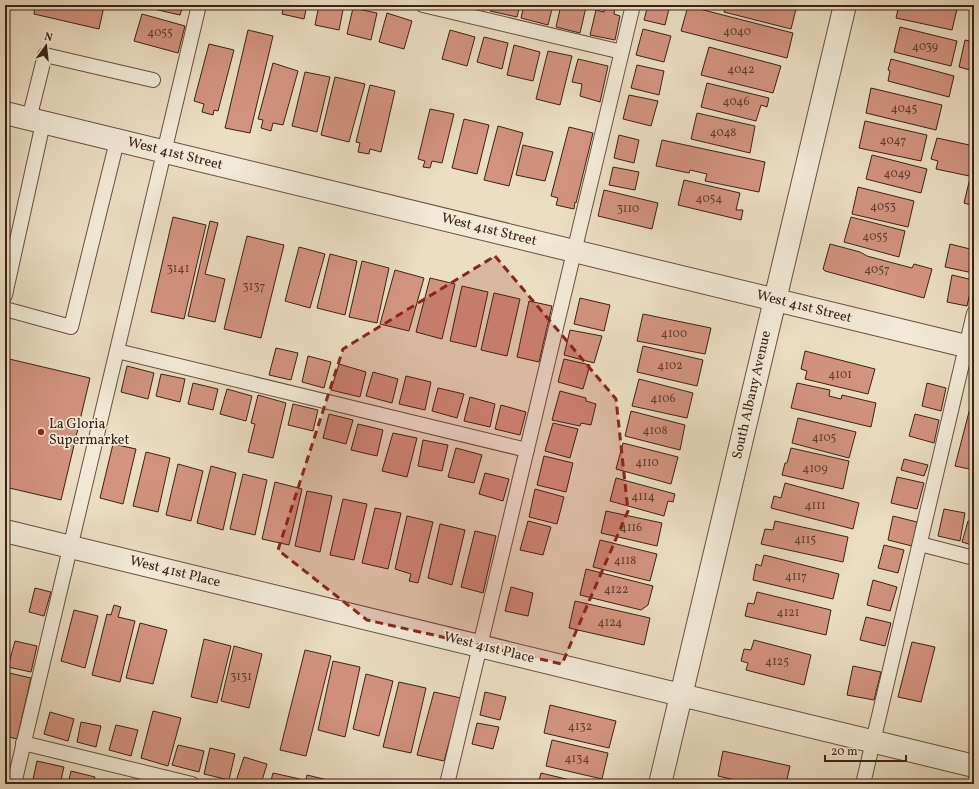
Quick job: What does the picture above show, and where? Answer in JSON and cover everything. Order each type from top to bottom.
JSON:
[{"type":"street","name":"South Albany Avenue","points":[[660,784],[845,5]]},
{"type":"street","name":"West 41st Street","points":[[5,113],[970,347]]},
{"type":"street","name":"West 41st Place","points":[[5,531],[974,766]]},
{"type":"lane","points":[[14,784],[199,5]]},
{"type":"lane","points":[[423,5],[622,52]]},
{"type":"lane","points":[[448,784],[633,5]]},
{"type":"lane","points":[[5,295],[36,121],[45,55],[153,80]]},
{"type":"lane","points":[[5,309],[71,327],[117,140]]},
{"type":"lane","points":[[863,784],[920,544],[970,347],[974,313]]},
{"type":"lane","points":[[117,351],[527,450]]},
{"type":"lane","points":[[920,544],[974,558]]},
{"type":"lane","points":[[23,744],[192,784]]},
{"type":"highlighted area","points":[[495,256],[616,399],[628,511],[562,664],[367,620],[278,550],[343,349]]},
{"type":"building","points":[[35,5],[104,6],[99,29],[34,14]]},
{"type":"building","points":[[136,5],[183,5],[180,15]]},
{"type":"building","points":[[284,5],[307,5],[304,19],[282,14]]},
{"type":"building","points":[[319,5],[344,5],[339,30],[315,25]]},
{"type":"building","points":[[465,5],[485,5],[484,10]]},
{"type":"building","points":[[492,5],[520,5],[517,17],[490,11]]},
{"type":"building","points":[[524,5],[553,5],[548,25],[521,18]]},
{"type":"building","points":[[561,5],[578,5],[586,7],[580,33],[556,27]]},
{"type":"building","points":[[605,5],[615,6],[614,14],[620,16],[615,40],[590,35],[596,10],[604,12]]},
{"type":"building","points":[[648,5],[670,5],[665,25],[644,20]]},
{"type":"building","points":[[725,5],[797,5],[791,29],[724,12]]},
{"type":"building","points":[[899,5],[958,5],[952,30],[896,18]]},
{"type":"building","points":[[688,6],[793,33],[787,58],[681,31]]},
{"type":"building","points":[[353,8],[377,13],[371,40],[347,34]]},
{"type":"building","points":[[387,13],[412,21],[404,49],[379,42]]},
{"type":"building","points":[[142,14],[185,26],[178,53],[134,41]]},
{"type":"building","points":[[900,27],[957,41],[951,66],[894,52]]},
{"type":"building","points":[[643,29],[671,36],[664,62],[636,55]]},
{"type":"building","points":[[248,30],[273,36],[250,133],[225,128]]},
{"type":"building","points":[[450,30],[475,37],[467,66],[442,59]]},
{"type":"building","points":[[484,37],[508,43],[502,69],[477,62]]},
{"type":"building","points":[[965,40],[974,42],[974,71],[959,67]]},
{"type":"building","points":[[209,44],[234,50],[218,111],[214,110],[213,115],[202,112],[204,104],[194,101]]},
{"type":"building","points":[[514,45],[540,52],[533,81],[507,75]]},
{"type":"building","points":[[709,47],[781,66],[773,93],[701,75]]},
{"type":"building","points":[[548,51],[572,56],[560,105],[536,99]]},
{"type":"building","points":[[578,59],[608,66],[600,102],[580,96],[582,84],[572,82]]},
{"type":"building","points":[[891,59],[954,76],[949,97],[888,81],[890,71],[888,70]]},
{"type":"building","points":[[273,63],[298,71],[283,125],[273,123],[271,131],[261,128],[263,120],[258,119]]},
{"type":"building","points":[[637,65],[664,71],[659,95],[631,88]]},
{"type":"building","points":[[305,72],[330,77],[317,132],[292,126]]},
{"type":"building","points":[[335,77],[365,84],[349,142],[321,135]]},
{"type":"building","points":[[707,83],[769,98],[767,107],[761,105],[756,121],[701,107]]},
{"type":"building","points":[[370,85],[395,91],[381,152],[370,149],[369,154],[358,152],[360,143],[356,142]]},
{"type":"building","points":[[871,88],[942,105],[936,130],[866,113]]},
{"type":"building","points":[[629,95],[658,101],[651,126],[623,119]]},
{"type":"building","points":[[430,109],[454,114],[442,163],[432,161],[430,168],[423,167],[425,161],[418,159]]},
{"type":"building","points":[[697,113],[755,126],[750,153],[691,139]]},
{"type":"building","points":[[464,119],[489,125],[477,174],[452,168]]},
{"type":"building","points":[[865,121],[927,135],[921,161],[859,148]]},
{"type":"building","points":[[498,126],[523,133],[509,186],[484,180]]},
{"type":"building","points":[[569,127],[593,133],[574,209],[556,205],[558,198],[551,196]]},
{"type":"building","points":[[619,135],[639,140],[634,163],[614,158]]},
{"type":"building","points":[[937,138],[974,146],[974,177],[936,169],[938,161],[931,159]]},
{"type":"building","points":[[662,140],[765,162],[759,192],[705,181],[707,174],[690,170],[689,173],[656,166]]},
{"type":"building","points":[[523,145],[553,152],[545,181],[516,175]]},
{"type":"building","points":[[872,155],[927,169],[921,193],[866,179]]},
{"type":"building","points":[[613,167],[639,172],[635,190],[609,185]]},
{"type":"building","points":[[970,178],[974,179],[974,206],[964,203]]},
{"type":"building","points":[[684,180],[740,193],[736,210],[743,210],[741,220],[678,205]]},
{"type":"building","points":[[858,187],[914,201],[908,227],[852,214]]},
{"type":"building","points":[[604,190],[658,203],[652,229],[598,216]]},
{"type":"building","points":[[173,217],[206,225],[184,319],[151,312]]},
{"type":"building","points":[[851,217],[905,231],[899,257],[844,242]]},
{"type":"building","points":[[210,221],[218,223],[205,274],[225,279],[215,322],[188,316]]},
{"type":"building","points":[[247,236],[284,245],[261,338],[224,329]]},
{"type":"building","points":[[830,244],[912,268],[914,264],[932,269],[924,298],[825,271],[823,269]]},
{"type":"building","points":[[950,244],[974,250],[973,273],[945,267]]},
{"type":"building","points":[[299,247],[325,254],[310,308],[285,301]]},
{"type":"building","points":[[330,254],[357,261],[345,315],[317,308]]},
{"type":"building","points":[[362,261],[389,268],[377,323],[349,317]]},
{"type":"building","points":[[395,270],[424,278],[409,331],[380,324]]},
{"type":"building","points":[[952,275],[973,280],[967,306],[947,302]]},
{"type":"building","points":[[430,278],[455,284],[442,339],[416,332]]},
{"type":"building","points":[[462,286],[488,292],[476,347],[450,341]]},
{"type":"building","points":[[494,293],[520,299],[507,356],[481,350]]},
{"type":"building","points":[[580,298],[610,305],[604,331],[574,324]]},
{"type":"building","points":[[529,301],[552,306],[539,362],[517,357]]},
{"type":"building","points":[[643,314],[711,328],[705,354],[637,341]]},
{"type":"building","points":[[570,330],[602,336],[594,363],[564,355]]},
{"type":"building","points":[[643,346],[703,360],[697,386],[637,372]]},
{"type":"building","points":[[276,348],[298,353],[291,380],[269,375]]},
{"type":"building","points":[[805,351],[875,369],[868,394],[805,379],[807,371],[801,369]]},
{"type":"building","points":[[308,356],[331,362],[324,388],[302,382]]},
{"type":"building","name":"La Gloria Supermarket","points":[[5,358],[90,378],[61,500],[5,487]]},
{"type":"building","points":[[564,359],[590,365],[583,389],[558,382]]},
{"type":"building","points":[[339,364],[366,372],[360,397],[331,390]]},
{"type":"building","points":[[127,366],[154,373],[148,399],[121,392]]},
{"type":"building","points":[[373,372],[398,379],[392,403],[366,396]]},
{"type":"building","points":[[161,374],[185,379],[180,402],[156,396]]},
{"type":"building","points":[[406,376],[431,382],[425,410],[399,404]]},
{"type":"building","points":[[639,379],[693,393],[687,418],[632,406]]},
{"type":"building","points":[[193,383],[218,389],[213,410],[188,404]]},
{"type":"building","points":[[797,383],[830,390],[829,396],[841,399],[842,395],[876,403],[871,427],[791,408]]},
{"type":"building","points":[[927,383],[946,388],[941,411],[922,406]]},
{"type":"building","points":[[438,388],[464,394],[457,418],[432,411]]},
{"type":"building","points":[[227,389],[252,396],[246,421],[220,414]]},
{"type":"building","points":[[560,391],[586,398],[586,401],[596,404],[591,425],[581,423],[580,426],[552,420]]},
{"type":"building","points":[[258,395],[286,403],[273,458],[248,452],[255,424],[251,423]]},
{"type":"building","points":[[470,397],[495,404],[490,427],[464,421]]},
{"type":"building","points":[[293,404],[318,410],[313,431],[288,425]]},
{"type":"building","points":[[501,405],[526,412],[520,435],[495,429]]},
{"type":"building","points":[[970,408],[974,409],[974,470],[955,466]]},
{"type":"building","points":[[631,411],[685,425],[680,450],[625,436]]},
{"type":"building","points":[[329,414],[353,420],[346,444],[323,438]]},
{"type":"building","points":[[915,414],[939,420],[934,443],[909,436]]},
{"type":"building","points":[[798,418],[856,432],[849,458],[792,443]]},
{"type":"building","points":[[553,423],[578,429],[570,458],[545,451]]},
{"type":"building","points":[[358,424],[383,430],[377,456],[351,450]]},
{"type":"building","points":[[393,433],[417,438],[407,477],[382,471]]},
{"type":"building","points":[[423,440],[448,445],[442,471],[418,466]]},
{"type":"building","points":[[623,443],[678,457],[671,484],[616,469]]},
{"type":"building","points":[[113,444],[136,449],[123,504],[100,498]]},
{"type":"building","points":[[456,448],[482,455],[474,483],[448,477]]},
{"type":"building","points":[[791,448],[849,461],[843,489],[782,475]]},
{"type":"building","points":[[146,452],[170,458],[158,512],[133,506]]},
{"type":"building","points":[[544,456],[573,463],[566,492],[537,485]]},
{"type":"building","points":[[904,459],[928,465],[924,476],[901,470]]},
{"type":"building","points":[[178,464],[203,471],[191,521],[166,515]]},
{"type":"building","points":[[211,466],[236,473],[223,530],[197,523]]},
{"type":"building","points":[[485,473],[509,479],[503,501],[479,494]]},
{"type":"building","points":[[243,474],[267,480],[255,535],[230,529]]},
{"type":"building","points":[[897,477],[924,483],[917,509],[891,503]]},
{"type":"building","points":[[616,478],[675,494],[673,502],[668,501],[664,516],[610,501]]},
{"type":"building","points":[[275,482],[302,489],[289,545],[262,539]]},
{"type":"building","points":[[785,483],[859,503],[853,529],[771,508],[774,496],[781,498]]},
{"type":"building","points":[[535,489],[564,497],[557,524],[529,517]]},
{"type":"building","points":[[307,491],[332,496],[320,552],[295,546]]},
{"type":"building","points":[[343,499],[367,504],[354,560],[330,555]]},
{"type":"building","points":[[375,508],[401,513],[388,569],[362,563]]},
{"type":"building","points":[[944,509],[965,513],[960,541],[938,536]]},
{"type":"building","points":[[606,511],[662,523],[657,546],[601,533]]},
{"type":"building","points":[[407,516],[433,522],[418,583],[409,581],[411,574],[395,569]]},
{"type":"building","points":[[893,516],[917,522],[912,546],[888,540]]},
{"type":"building","points":[[528,521],[551,527],[543,555],[520,550]]},
{"type":"building","points":[[775,521],[848,537],[843,562],[761,544],[765,529],[773,530]]},
{"type":"building","points":[[968,521],[974,523],[974,537],[972,545],[962,542]]},
{"type":"building","points":[[440,524],[465,530],[452,585],[428,578]]},
{"type":"building","points":[[475,531],[496,536],[483,593],[461,587]]},
{"type":"building","points":[[600,540],[657,554],[650,581],[593,567]]},
{"type":"building","points":[[884,545],[904,550],[898,573],[878,568]]},
{"type":"building","points":[[764,555],[839,574],[833,599],[753,580],[756,564],[761,566]]},
{"type":"building","points":[[586,569],[653,586],[648,605],[641,610],[580,595]]},
{"type":"building","points":[[873,580],[897,587],[890,611],[867,605]]},
{"type":"building","points":[[511,587],[533,593],[528,616],[505,611]]},
{"type":"building","points":[[35,588],[51,592],[44,616],[29,612]]},
{"type":"building","points":[[757,592],[831,610],[826,635],[745,616],[748,603],[754,604]]},
{"type":"building","points":[[575,601],[650,618],[644,645],[569,628]]},
{"type":"building","points":[[114,605],[121,607],[118,617],[135,621],[120,682],[92,675],[107,614],[111,615]]},
{"type":"building","points":[[74,610],[98,616],[85,668],[61,661]]},
{"type":"building","points":[[866,617],[891,623],[885,646],[860,640]]},
{"type":"building","points":[[140,623],[167,630],[153,684],[126,678]]},
{"type":"building","points":[[204,639],[231,646],[217,703],[191,697]]},
{"type":"building","points":[[754,640],[811,655],[804,685],[746,670],[748,663],[741,661],[744,649],[751,650]]},
{"type":"building","points":[[15,641],[37,646],[31,672],[8,667]]},
{"type":"building","points":[[912,642],[935,647],[921,702],[898,697]]},
{"type":"building","points":[[234,646],[262,654],[249,708],[221,701]]},
{"type":"building","points":[[305,650],[331,656],[306,756],[280,750]]},
{"type":"building","points":[[333,661],[360,667],[345,737],[318,730]]},
{"type":"building","points":[[853,666],[881,672],[874,700],[847,695]]},
{"type":"building","points":[[5,672],[31,678],[17,739],[5,736]]},
{"type":"building","points":[[366,674],[393,681],[379,736],[353,729]]},
{"type":"building","points":[[399,682],[426,688],[411,753],[383,747]]},
{"type":"building","points":[[434,692],[461,698],[444,761],[417,755]]},
{"type":"building","points":[[485,692],[506,697],[500,720],[480,715]]},
{"type":"building","points":[[550,705],[616,721],[609,748],[544,733]]},
{"type":"building","points":[[153,711],[181,718],[168,766],[141,758]]},
{"type":"building","points":[[50,712],[74,719],[68,741],[44,734]]},
{"type":"building","points":[[81,722],[101,726],[96,747],[77,742]]},
{"type":"building","points":[[477,723],[499,727],[493,749],[472,744]]},
{"type":"building","points":[[116,725],[138,730],[131,756],[109,750]]},
{"type":"building","points":[[552,740],[608,753],[602,779],[546,766]]},
{"type":"building","points":[[178,745],[204,751],[199,772],[172,765]]},
{"type":"building","points":[[210,748],[235,754],[229,780],[204,774]]},
{"type":"building","points":[[723,751],[790,766],[786,784],[752,784],[718,776]]},
{"type":"building","points":[[244,757],[267,764],[261,784],[248,784],[236,781]]},
{"type":"building","points":[[37,761],[64,767],[60,784],[32,784]]},
{"type":"building","points":[[71,771],[95,777],[93,784],[68,784]]},
{"type":"building","points":[[273,773],[300,779],[299,784],[270,784]]},
{"type":"building","points":[[541,773],[587,784],[538,784]]},
{"type":"building","points":[[307,775],[332,781],[332,784],[305,784]]},
{"type":"building","points":[[109,779],[126,784],[108,784]]},
{"type":"place","name":"La Gloria Supermarket","points":[[41,432]]}]
